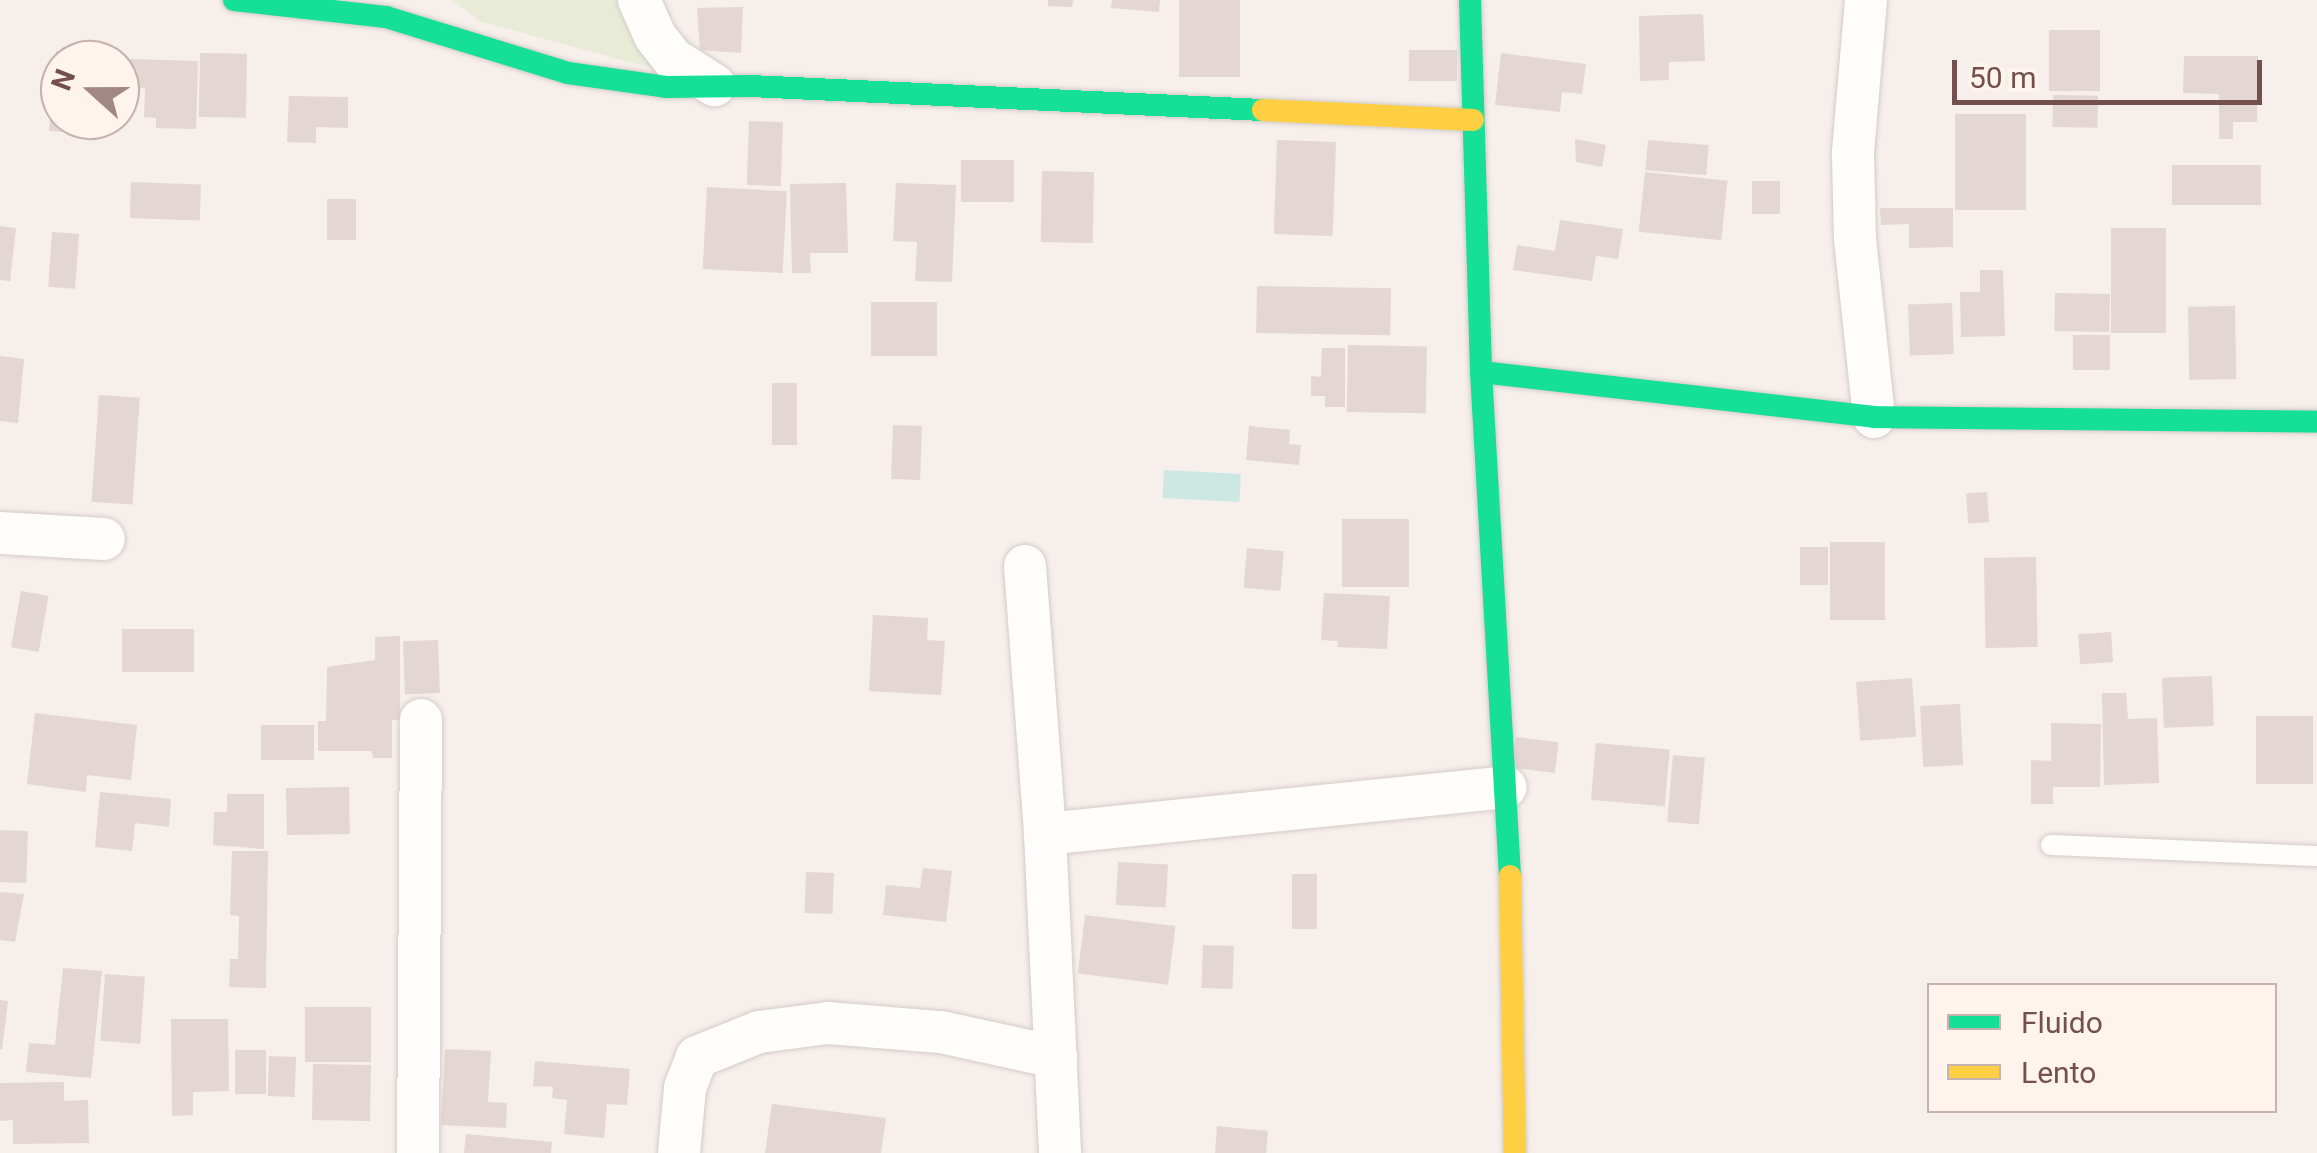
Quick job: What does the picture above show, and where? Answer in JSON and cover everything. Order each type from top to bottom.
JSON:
[{"type":"street","points":[[234,0],[401,8],[568,74],[666,87],[714,84],[1472,120]]},
{"type":"street","points":[[639,0],[655,36],[674,59],[714,84]]},
{"type":"street","points":[[1470,0],[1480,372],[1506,787],[1515,1153]]},
{"type":"street","points":[[1866,0],[1853,153],[1855,239],[1874,417]]},
{"type":"street","points":[[1480,372],[1874,417],[2317,422]]},
{"type":"street","points":[[0,533],[104,539]]},
{"type":"street","points":[[1025,566],[1046,834],[1060,1153]]},
{"type":"street","points":[[418,1153],[421,720]]},
{"type":"street","points":[[1046,834],[1506,787]]},
{"type":"street","points":[[679,1153],[686,1088],[697,1057],[759,1032],[828,1022],[941,1032],[1056,1057]]},
{"type":"lane","points":[[2051,846],[2317,856]]},
{"type":"green space","points":[[452,0],[624,0],[652,68],[479,21]]},
{"type":"water","points":[[1164,470],[1241,474],[1239,502],[1163,498]]},
{"type":"building","points":[[1048,0],[1073,0],[1072,7],[1048,6]]},
{"type":"building","points":[[1112,0],[1160,0],[1159,12],[1111,8]]},
{"type":"building","points":[[1179,0],[1240,0],[1240,77],[1179,77]]},
{"type":"building","points":[[743,7],[741,53],[700,50],[697,8]]},
{"type":"building","points":[[1703,14],[1705,61],[1669,62],[1669,80],[1640,81],[1639,16]]},
{"type":"building","points":[[2049,30],[2100,30],[2100,91],[2049,91]]},
{"type":"building","points":[[1409,50],[1457,50],[1457,81],[1409,81]]},
{"type":"building","points":[[200,53],[247,54],[246,118],[199,117]]},
{"type":"building","points":[[1501,53],[1586,64],[1582,94],[1562,92],[1560,112],[1495,105]]},
{"type":"building","points":[[2184,56],[2258,56],[2257,122],[2233,122],[2233,139],[2219,139],[2219,94],[2183,93]]},
{"type":"building","points":[[140,59],[198,61],[196,129],[156,128],[156,118],[144,117],[145,88],[140,88]]},
{"type":"building","points":[[2053,95],[2098,96],[2097,128],[2052,127]]},
{"type":"building","points":[[289,96],[348,97],[348,128],[316,127],[316,143],[287,142]]},
{"type":"building","points":[[1955,114],[2026,114],[2026,210],[1955,210]]},
{"type":"building","points":[[749,121],[783,122],[781,186],[747,185]]},
{"type":"building","points":[[1575,139],[1606,145],[1602,167],[1576,162]]},
{"type":"building","points":[[1277,140],[1336,142],[1333,236],[1274,234]]},
{"type":"building","points":[[1648,140],[1709,145],[1706,175],[1645,170]]},
{"type":"building","points":[[961,160],[1014,160],[1014,202],[961,202]]},
{"type":"building","points":[[2172,165],[2261,165],[2261,205],[2172,205]]},
{"type":"building","points":[[1042,171],[1094,172],[1093,243],[1041,242]]},
{"type":"building","points":[[1645,172],[1728,181],[1721,240],[1639,232]]},
{"type":"building","points":[[1752,181],[1780,181],[1780,214],[1752,214]]},
{"type":"building","points":[[131,182],[201,184],[200,220],[130,218]]},
{"type":"building","points":[[846,183],[848,253],[810,253],[811,273],[792,273],[790,184]]},
{"type":"building","points":[[896,183],[956,185],[952,282],[915,281],[917,242],[893,241]]},
{"type":"building","points":[[707,187],[787,191],[783,273],[703,269]]},
{"type":"building","points":[[327,199],[356,199],[356,240],[327,240]]},
{"type":"building","points":[[1880,208],[1953,208],[1953,247],[1909,248],[1909,224],[1881,225]]},
{"type":"building","points":[[1560,220],[1623,229],[1618,259],[1596,256],[1592,281],[1513,270],[1517,245],[1555,251]]},
{"type":"building","points":[[0,226],[16,228],[10,281],[0,280]]},
{"type":"building","points":[[2111,228],[2166,228],[2166,333],[2111,333]]},
{"type":"building","points":[[52,232],[79,234],[75,289],[48,287]]},
{"type":"building","points":[[1980,270],[2003,270],[2005,336],[1961,337],[1960,292],[1980,292]]},
{"type":"building","points":[[1257,286],[1391,288],[1390,335],[1256,333]]},
{"type":"building","points":[[2055,293],[2110,294],[2109,332],[2054,331]]},
{"type":"building","points":[[871,302],[937,302],[937,356],[871,356]]},
{"type":"building","points":[[1952,303],[1954,354],[1910,356],[1908,305]]},
{"type":"building","points":[[2235,306],[2236,379],[2189,380],[2188,307]]},
{"type":"building","points":[[2073,335],[2110,335],[2110,370],[2073,370]]},
{"type":"building","points":[[1348,345],[1427,346],[1426,413],[1347,412]]},
{"type":"building","points":[[1322,348],[1345,348],[1345,407],[1325,407],[1325,396],[1311,396],[1311,376],[1321,377]]},
{"type":"building","points":[[0,356],[24,359],[18,423],[0,421]]},
{"type":"building","points":[[772,383],[797,383],[797,445],[772,445]]},
{"type":"building","points":[[99,395],[140,398],[132,505],[92,502]]},
{"type":"building","points":[[893,425],[922,426],[920,480],[891,479]]},
{"type":"building","points":[[1249,426],[1290,430],[1289,444],[1301,445],[1299,465],[1246,460]]},
{"type":"building","points":[[1987,492],[1989,522],[1968,523],[1966,493]]},
{"type":"building","points":[[1342,519],[1409,519],[1409,587],[1342,587]]},
{"type":"building","points":[[1830,542],[1885,542],[1885,620],[1830,620]]},
{"type":"building","points":[[1800,547],[1828,547],[1828,585],[1800,585]]},
{"type":"building","points":[[1247,548],[1284,551],[1280,591],[1244,588]]},
{"type":"building","points":[[2036,557],[2038,647],[1986,648],[1984,558]]},
{"type":"building","points":[[21,591],[49,596],[39,652],[11,647]]},
{"type":"building","points":[[1324,593],[1390,596],[1387,649],[1337,647],[1338,641],[1321,640]]},
{"type":"building","points":[[873,615],[928,618],[927,640],[945,641],[941,695],[869,691]]},
{"type":"building","points":[[122,629],[194,629],[194,672],[122,672]]},
{"type":"building","points":[[2111,632],[2113,662],[2080,664],[2078,634]]},
{"type":"building","points":[[400,636],[400,720],[392,720],[392,758],[373,758],[372,751],[318,751],[318,721],[326,721],[327,667],[375,660],[375,637]]},
{"type":"building","points":[[438,640],[440,693],[405,694],[403,641]]},
{"type":"building","points":[[2212,676],[2214,726],[2164,728],[2162,678]]},
{"type":"building","points":[[1912,678],[1916,737],[1860,741],[1856,682]]},
{"type":"building","points":[[2102,693],[2126,693],[2128,719],[2157,718],[2159,783],[2104,785]]},
{"type":"building","points":[[1960,704],[1963,765],[1923,767],[1920,706]]},
{"type":"building","points":[[35,713],[137,725],[131,780],[87,775],[86,792],[27,784]]},
{"type":"building","points":[[2256,716],[2313,716],[2313,784],[2256,784]]},
{"type":"building","points":[[2051,723],[2101,724],[2100,787],[2053,787],[2053,804],[2031,804],[2031,760],[2051,761]]},
{"type":"building","points":[[261,725],[314,725],[314,760],[261,760]]},
{"type":"building","points":[[1516,737],[1559,742],[1555,773],[1512,768]]},
{"type":"building","points":[[1596,743],[1670,749],[1665,806],[1591,800]]},
{"type":"building","points":[[1673,755],[1705,758],[1699,825],[1667,822]]},
{"type":"building","points":[[349,787],[350,834],[287,835],[286,788]]},
{"type":"building","points":[[100,792],[171,799],[169,827],[135,823],[132,851],[95,847]]},
{"type":"building","points":[[227,794],[264,794],[264,849],[213,845],[214,812],[227,812]]},
{"type":"building","points":[[0,830],[28,831],[26,883],[0,882]]},
{"type":"building","points":[[232,851],[268,851],[266,988],[229,987],[230,959],[238,959],[239,916],[230,915]]},
{"type":"building","points":[[1118,862],[1168,865],[1166,908],[1116,905]]},
{"type":"building","points":[[923,868],[952,871],[946,922],[883,915],[886,885],[920,888]]},
{"type":"building","points":[[806,872],[834,873],[833,914],[805,913]]},
{"type":"building","points":[[1292,874],[1317,874],[1317,929],[1292,929]]},
{"type":"building","points":[[0,892],[24,894],[15,942],[0,940]]},
{"type":"building","points":[[1085,915],[1175,926],[1168,985],[1078,974]]},
{"type":"building","points":[[1203,945],[1234,946],[1232,989],[1201,988]]},
{"type":"building","points":[[63,968],[102,971],[91,1078],[26,1072],[29,1043],[55,1045]]},
{"type":"building","points":[[105,974],[145,977],[140,1044],[100,1041]]},
{"type":"building","points":[[0,1000],[8,1001],[2,1049],[0,1049]]},
{"type":"building","points":[[305,1007],[371,1007],[371,1062],[305,1062]]},
{"type":"building","points":[[171,1019],[228,1019],[229,1091],[193,1092],[193,1115],[172,1116]]},
{"type":"building","points":[[445,1049],[491,1051],[488,1102],[507,1103],[506,1128],[441,1125]]},
{"type":"building","points":[[235,1050],[266,1050],[266,1094],[235,1094]]},
{"type":"building","points":[[269,1056],[296,1057],[295,1097],[268,1096]]},
{"type":"building","points":[[535,1061],[630,1069],[627,1105],[607,1104],[604,1138],[564,1134],[567,1100],[552,1098],[553,1087],[533,1086]]},
{"type":"building","points":[[313,1064],[371,1065],[370,1121],[312,1120]]},
{"type":"building","points":[[64,1082],[64,1101],[88,1100],[89,1143],[13,1144],[13,1120],[0,1121],[0,1083]]},
{"type":"building","points":[[772,1104],[886,1118],[881,1153],[765,1153]]},
{"type":"building","points":[[1217,1126],[1268,1131],[1266,1153],[1215,1153]]},
{"type":"building","points":[[466,1134],[552,1142],[551,1153],[464,1153]]},
{"type":"traffic: fast","points":[[234,0],[386,17],[568,73],[666,87],[750,86],[1263,110]]},
{"type":"traffic: fast","points":[[1470,0],[1481,372],[1510,876]]},
{"type":"traffic: fast","points":[[1481,372],[1874,417],[2317,422]]},
{"type":"traffic: slow","points":[[1263,110],[1473,120]]},
{"type":"traffic: slow","points":[[1510,876],[1515,1153]]}]
